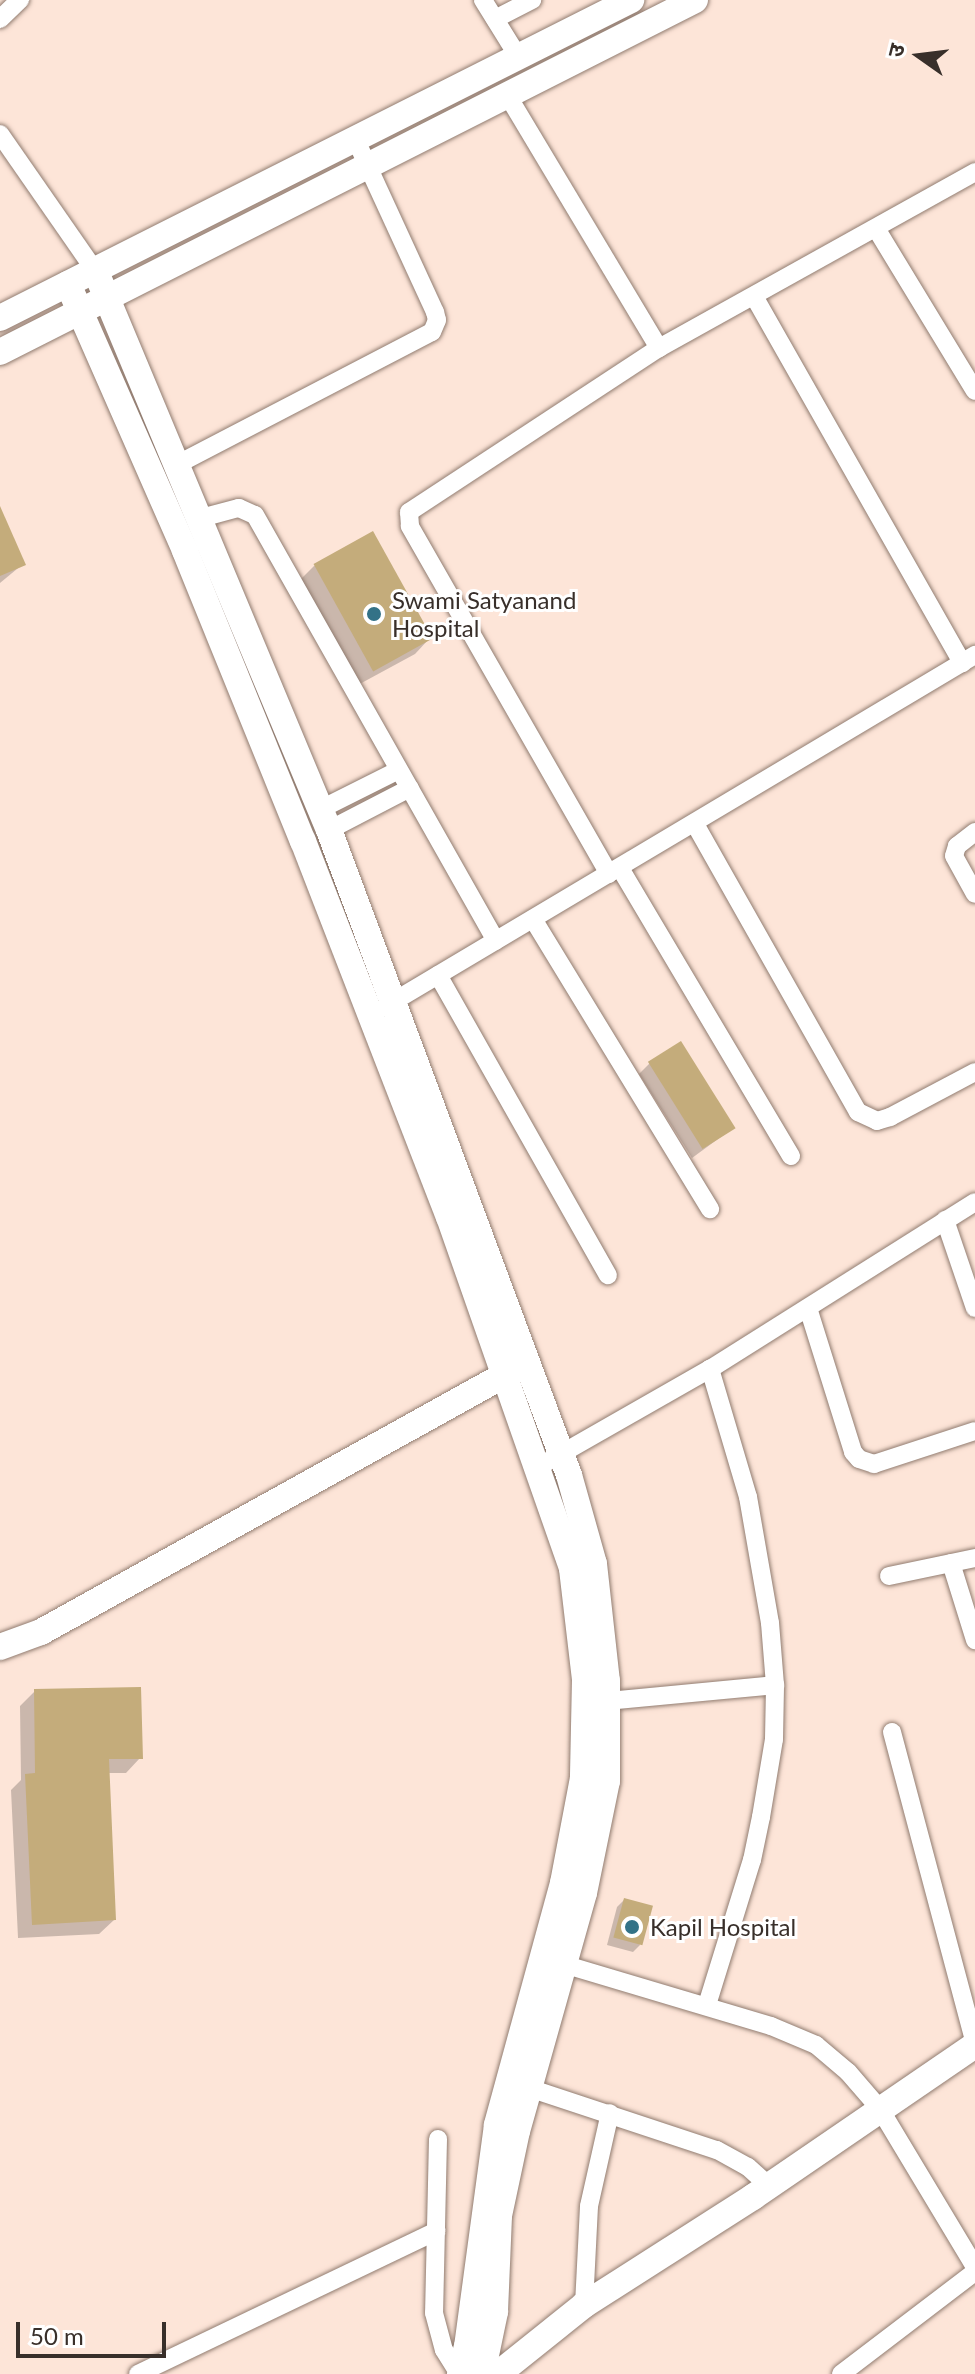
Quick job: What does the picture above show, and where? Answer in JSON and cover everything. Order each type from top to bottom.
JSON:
[{"type":"street","points":[[0,19],[20,0]]},
{"type":"street","points":[[483,0],[519,58]]},
{"type":"street","points":[[495,19],[532,0]]},
{"type":"street","points":[[0,318],[631,0]]},
{"type":"street","points":[[0,352],[695,0]]},
{"type":"street","points":[[508,96],[659,348]]},
{"type":"street","points":[[0,134],[96,272],[201,518],[225,615],[370,1015],[449,1217],[516,1369],[561,1453],[594,1564],[607,1701],[607,1781],[584,1893],[554,1960],[497,2125],[467,2346],[460,2374]]},
{"type":"street","points":[[178,464],[432,332],[437,320],[435,312],[356,140]]},
{"type":"street","points":[[791,1156],[615,871],[408,521],[414,506],[659,348],[755,298],[975,172]]},
{"type":"street","points":[[877,230],[975,391]]},
{"type":"street","points":[[68,284],[325,820],[394,1001],[516,1369],[538,1467],[572,1569],[585,1679],[583,1778],[563,1883],[554,1960],[529,2088],[499,2216],[495,2312],[482,2374]]},
{"type":"street","points":[[370,1015],[968,659],[755,298]]},
{"type":"street","points":[[201,518],[239,508],[255,515],[496,941]]},
{"type":"street","points":[[325,820],[399,770]]},
{"type":"street","points":[[325,820],[410,788]]},
{"type":"street","points":[[695,824],[858,1112],[877,1121],[890,1117],[975,1072]]},
{"type":"street","points":[[975,832],[957,846],[954,856],[975,894]]},
{"type":"street","points":[[533,919],[710,1209]]},
{"type":"street","points":[[438,975],[608,1275]]},
{"type":"street","points":[[538,1467],[710,1369],[975,1202]]},
{"type":"street","points":[[945,1220],[975,1308]]},
{"type":"street","points":[[808,1308],[853,1452],[859,1459],[874,1464],[975,1431]]},
{"type":"street","points":[[0,1647],[41,1632],[516,1369]]},
{"type":"street","points":[[707,2005],[752,1860],[774,1739],[775,1685],[770,1623],[748,1497],[710,1369]]},
{"type":"street","points":[[889,1576],[975,1558]]},
{"type":"street","points":[[951,1563],[975,1640]]},
{"type":"street","points":[[607,1701],[775,1685]]},
{"type":"street","points":[[498,2374],[584,2305],[769,2186],[975,2045],[892,1732]]},
{"type":"street","points":[[554,1960],[796,2034],[816,2045],[848,2072],[880,2109],[975,2269],[841,2374]]},
{"type":"street","points":[[529,2088],[732,2157],[769,2186]]},
{"type":"street","points":[[584,2305],[589,2206],[610,2113]]},
{"type":"street","points":[[438,2139],[436,2323],[444,2350],[460,2374]]},
{"type":"street","points":[[138,2374],[436,2231]]},
{"type":"building","points":[[0,506],[26,565],[0,576]]},
{"type":"building","points":[[373,531],[433,639],[373,672],[314,564]]},
{"type":"building","points":[[681,1041],[736,1128],[703,1149],[648,1062]]},
{"type":"building","points":[[141,1687],[143,1759],[109,1759],[116,1920],[32,1925],[25,1774],[35,1773],[34,1689]]},
{"type":"building","points":[[624,1898],[653,1906],[642,1945],[613,1938]]},
{"type":"place","name":"Swami Satyanand Hospital","points":[[374,614]]},
{"type":"place","name":"Kapil Hospital","points":[[632,1927]]}]
